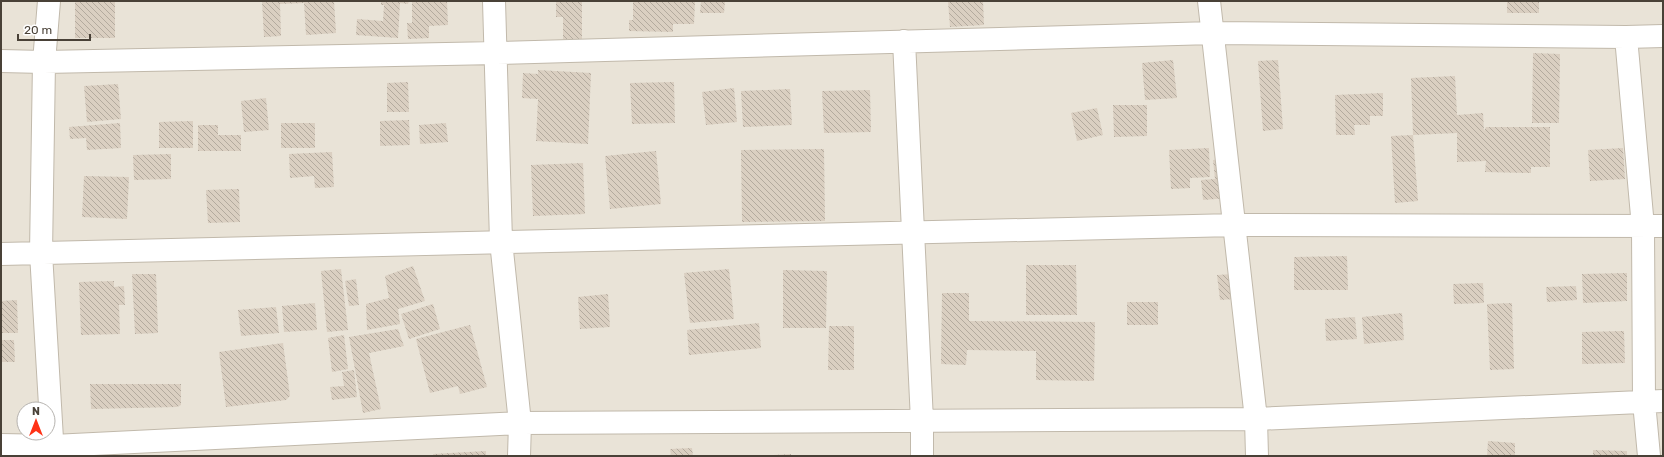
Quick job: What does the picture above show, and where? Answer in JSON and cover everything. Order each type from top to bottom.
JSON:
[{"type":"street","points":[[49,1],[44,62],[41,253],[53,451]]},
{"type":"street","points":[[494,1],[497,53],[501,241],[520,423],[519,456]]},
{"type":"street","points":[[1209,1],[1256,419],[1257,456]]},
{"type":"street","points":[[1,60],[44,62],[497,53],[1213,33],[1626,37],[1663,36]]},
{"type":"street","points":[[1626,37],[1653,227],[1654,401],[1649,456]]},
{"type":"street","points":[[904,41],[914,233],[922,421],[922,456]]},
{"type":"street","points":[[1,254],[501,241],[1235,225],[1653,227]]},
{"type":"street","points":[[1,445],[53,451],[520,423],[1256,419],[1654,401]]},
{"type":"shaded area","points":[[1,1],[1663,1],[1663,456],[1,456]]},
{"type":"building","points":[[75,1],[115,1],[115,38],[75,38]]},
{"type":"building","points":[[262,1],[334,1],[336,33],[306,35],[304,3],[280,4],[281,36],[264,37]]},
{"type":"building","points":[[381,1],[409,1],[408,4],[400,3],[398,38],[356,35],[357,19],[383,21],[384,5],[381,5]]},
{"type":"building","points":[[412,1],[447,1],[448,25],[429,26],[429,38],[408,39],[407,23],[412,23]]},
{"type":"building","points":[[556,1],[582,1],[582,39],[563,39],[563,17],[556,17]]},
{"type":"building","points":[[633,1],[695,1],[694,24],[673,24],[673,32],[629,31],[629,20],[633,20]]},
{"type":"building","points":[[701,1],[725,1],[724,13],[700,13]]},
{"type":"building","points":[[948,1],[983,1],[984,25],[950,27]]},
{"type":"building","points":[[1507,1],[1539,1],[1539,13],[1507,13]]},
{"type":"building","points":[[1533,53],[1560,54],[1559,123],[1532,123]]},
{"type":"building","points":[[1173,60],[1177,98],[1145,100],[1142,63]]},
{"type":"building","points":[[1278,60],[1283,129],[1263,131],[1258,61]]},
{"type":"building","points":[[538,70],[591,73],[588,144],[536,141],[538,99],[522,98],[523,73],[538,74]]},
{"type":"building","points":[[1455,76],[1457,115],[1483,113],[1484,131],[1486,127],[1550,127],[1550,167],[1531,167],[1531,173],[1485,172],[1486,161],[1457,162],[1457,133],[1413,135],[1411,78]]},
{"type":"building","points":[[408,82],[409,112],[387,112],[387,83]]},
{"type":"building","points":[[674,82],[675,123],[632,124],[630,83]]},
{"type":"building","points":[[118,84],[121,119],[87,122],[84,86]]},
{"type":"building","points":[[734,88],[737,122],[706,125],[702,92]]},
{"type":"building","points":[[790,89],[792,125],[743,127],[741,91]]},
{"type":"building","points":[[870,90],[871,132],[824,133],[822,91]]},
{"type":"building","points":[[1383,93],[1383,116],[1370,116],[1370,125],[1354,125],[1355,135],[1336,135],[1335,95]]},
{"type":"building","points":[[266,98],[269,130],[244,132],[241,101]]},
{"type":"building","points":[[1113,105],[1147,105],[1147,136],[1114,137]]},
{"type":"building","points":[[1097,108],[1103,135],[1077,141],[1071,113]]},
{"type":"building","points":[[409,120],[410,145],[380,146],[380,121]]},
{"type":"building","points":[[193,121],[193,148],[159,148],[159,122]]},
{"type":"building","points":[[120,123],[121,148],[87,150],[86,138],[70,139],[69,127]]},
{"type":"building","points":[[281,123],[315,123],[315,148],[281,148]]},
{"type":"building","points":[[446,123],[448,142],[420,144],[419,125]]},
{"type":"building","points":[[198,125],[218,125],[218,135],[241,135],[241,151],[198,151]]},
{"type":"building","points":[[1413,135],[1418,201],[1395,203],[1391,136]]},
{"type":"building","points":[[1209,148],[1210,177],[1190,178],[1190,188],[1171,189],[1169,150]]},
{"type":"building","points":[[1623,148],[1625,179],[1590,181],[1588,150]]},
{"type":"building","points":[[824,149],[825,221],[742,222],[741,150]]},
{"type":"building","points":[[656,151],[661,204],[610,209],[605,156]]},
{"type":"building","points":[[332,152],[334,187],[315,188],[314,176],[290,178],[289,154]]},
{"type":"building","points":[[171,154],[171,179],[134,180],[133,155]]},
{"type":"building","points":[[1226,158],[1229,198],[1203,200],[1201,180],[1215,179],[1213,160]]},
{"type":"building","points":[[583,163],[585,214],[533,216],[531,165]]},
{"type":"building","points":[[84,176],[129,177],[127,219],[82,217]]},
{"type":"building","points":[[239,189],[240,222],[208,223],[206,190]]},
{"type":"building","points":[[1347,256],[1348,290],[1294,290],[1294,257]]},
{"type":"building","points":[[1026,265],[1076,265],[1077,315],[1026,315]]},
{"type":"building","points":[[413,266],[425,301],[398,309],[400,324],[367,330],[366,304],[389,298],[385,276]]},
{"type":"building","points":[[341,269],[348,330],[327,332],[321,271]]},
{"type":"building","points":[[729,269],[734,319],[690,323],[684,273]]},
{"type":"building","points":[[783,270],[827,271],[826,328],[783,328]]},
{"type":"building","points":[[1627,273],[1627,301],[1583,303],[1582,274]]},
{"type":"building","points":[[132,274],[156,274],[158,333],[135,334]]},
{"type":"building","points":[[1233,274],[1235,299],[1220,300],[1217,275]]},
{"type":"building","points":[[356,279],[359,305],[349,306],[345,281]]},
{"type":"building","points":[[114,281],[114,287],[124,286],[125,305],[119,305],[120,334],[81,335],[79,282]]},
{"type":"building","points":[[1483,283],[1484,303],[1454,304],[1453,284]]},
{"type":"building","points":[[1576,286],[1577,300],[1547,302],[1546,287]]},
{"type":"building","points":[[942,293],[969,293],[969,321],[1095,322],[1094,381],[1036,380],[1036,351],[967,350],[966,365],[941,364]]},
{"type":"building","points":[[608,294],[610,327],[580,329],[578,297]]},
{"type":"building","points":[[17,300],[18,333],[1,333],[1,301]]},
{"type":"building","points":[[1127,302],[1158,302],[1158,325],[1127,325]]},
{"type":"building","points":[[315,303],[317,330],[284,332],[282,306]]},
{"type":"building","points":[[1512,303],[1514,369],[1490,370],[1487,304]]},
{"type":"building","points":[[433,304],[440,329],[409,339],[401,314]]},
{"type":"building","points":[[276,307],[279,333],[241,336],[238,310]]},
{"type":"building","points":[[1402,313],[1404,340],[1364,344],[1362,317]]},
{"type":"building","points":[[1355,317],[1357,339],[1326,341],[1325,319]]},
{"type":"building","points":[[759,323],[761,348],[689,355],[687,330]]},
{"type":"building","points":[[470,325],[487,387],[460,394],[458,386],[430,393],[416,339]]},
{"type":"building","points":[[829,326],[854,326],[854,370],[828,370]]},
{"type":"building","points":[[398,329],[404,346],[369,353],[381,409],[363,413],[349,337]]},
{"type":"building","points":[[1624,331],[1625,363],[1582,364],[1582,332]]},
{"type":"building","points":[[344,335],[348,369],[332,372],[328,338]]},
{"type":"building","points":[[1,340],[14,340],[15,362],[1,362]]},
{"type":"building","points":[[283,343],[290,396],[286,400],[226,407],[219,352]]},
{"type":"building","points":[[354,370],[357,397],[332,400],[330,387],[344,386],[342,372]]},
{"type":"building","points":[[90,384],[181,384],[181,405],[177,407],[91,409]]},
{"type":"building","points":[[1488,441],[1515,443],[1515,456],[1487,456]]},
{"type":"building","points":[[692,448],[693,456],[671,456],[670,449]]},
{"type":"building","points":[[1593,450],[1627,451],[1627,456],[1593,456]]},
{"type":"building","points":[[486,451],[486,456],[433,456],[433,454]]},
{"type":"building","points":[[791,454],[791,456],[773,456],[773,455]]}]
